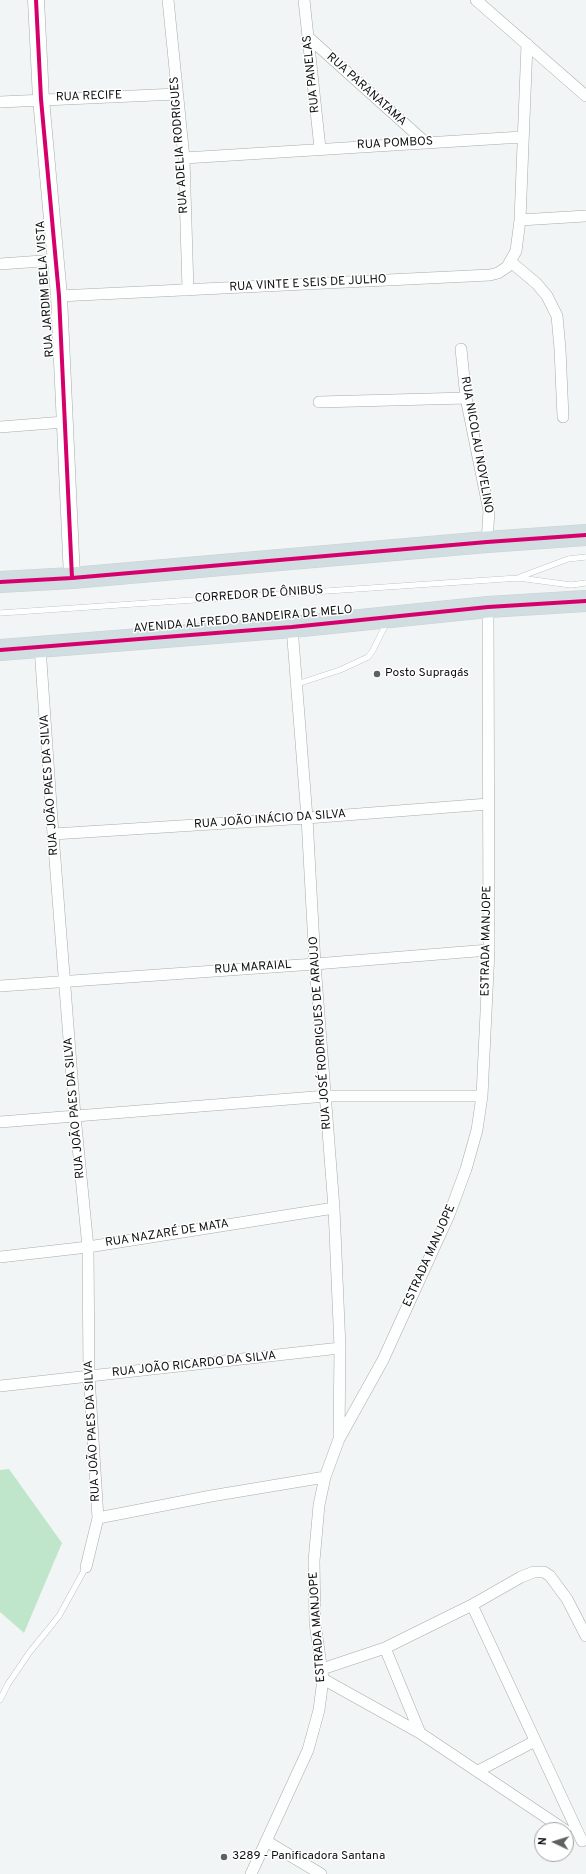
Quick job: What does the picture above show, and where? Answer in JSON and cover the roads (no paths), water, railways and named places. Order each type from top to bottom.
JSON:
[{"type":"highway","points":[[0,582],[72,578],[487,542],[586,535]]},
{"type":"highway","name":"AVENIDA ALFREDO BANDEIRA DE MELO","points":[[0,650],[292,628],[389,617],[586,601]]},
{"type":"main road","name":"RUA JARDIM BELA VISTA","points":[[36,0],[41,99],[59,296],[72,578]]},
{"type":"street","name":"RUA ADELIA RODRIGUES","points":[[168,0],[184,158],[188,290]]},
{"type":"street","name":"RUA PANELAS","points":[[304,0],[320,148]]},
{"type":"street","points":[[476,0],[586,96]]},
{"type":"street","name":"RUA PARANATAMA","points":[[308,38],[425,142]]},
{"type":"street","points":[[527,44],[522,137],[520,220],[516,250],[511,262],[537,284],[547,296],[557,316],[563,417]]},
{"type":"street","name":"RUA RECIFE","points":[[0,102],[177,94]]},
{"type":"street","name":"RUA POMBOS","points":[[184,158],[320,148],[522,137]]},
{"type":"street","points":[[520,220],[586,216]]},
{"type":"street","points":[[0,264],[56,260]]},
{"type":"street","name":"RUA VINTE E SEIS DE JULHO","points":[[59,296],[490,275],[502,271],[511,262]]},
{"type":"street","name":"RUA NICOLAU NOVELINO","points":[[461,349],[466,398],[489,511],[487,542]]},
{"type":"street","points":[[319,402],[466,398]]},
{"type":"street","points":[[0,426],[64,422]]},
{"type":"street","name":"ESTRADA MANJOPE","points":[[251,1874],[308,1750],[319,1710],[322,1674],[315,1623],[314,1560],[319,1505],[325,1476],[339,1439],[383,1360],[449,1216],[478,1130],[482,1096],[489,950],[488,608]]},
{"type":"street","name":"RUA JOSÉ RODRIGUES DE ARAUJO","points":[[292,628],[307,818],[315,964],[327,1096],[334,1208],[340,1348],[339,1439]]},
{"type":"street","name":"RUA JOÃO PAES DA SILVA","points":[[40,647],[75,1116],[88,1247],[89,1376],[98,1518],[86,1567]]},
{"type":"street","name":"RUA JOÃO INÁCIO DA SILVA","points":[[53,834],[307,818],[488,804]]},
{"type":"street","name":"RUA MARAIAL","points":[[0,986],[489,950]]},
{"type":"street","points":[[0,1122],[327,1096],[482,1096]]},
{"type":"street","name":"RUA NAZARÉ DE MATA","points":[[0,1257],[88,1247],[334,1208]]},
{"type":"street","name":"RUA JOÃO RICARDO DA SILVA","points":[[0,1386],[340,1348]]},
{"type":"street","points":[[98,1518],[325,1476]]},
{"type":"street","points":[[322,1674],[385,1648],[472,1605],[521,1577],[534,1572],[544,1572],[550,1576],[567,1599],[586,1636]]},
{"type":"street","points":[[472,1605],[584,1843]]},
{"type":"street","points":[[385,1648],[420,1733]]},
{"type":"street","points":[[322,1674],[420,1733],[553,1822]]},
{"type":"street","points":[[478,1771],[535,1741]]},
{"type":"street","points":[[574,1836],[584,1843]]},
{"type":"street","points":[[266,1841],[321,1874]]},
{"type":"lane","name":"CORREDOR DE ÔNIBUS","points":[[519,578],[568,558],[586,557]]},
{"type":"lane","name":"CORREDOR DE ÔNIBUS","points":[[0,613],[519,578],[571,585],[586,583]]},
{"type":"lane","points":[[297,684],[340,670],[368,657],[372,652],[389,617]]},
{"type":"lane","points":[[0,1700],[8,1684],[29,1653],[59,1616],[86,1567]]},
{"type":"place","name":"Posto Supragás","points":[[377,674]]},
{"type":"place","name":"3289 - Panificadora Santana","points":[[224,1857]]}]
